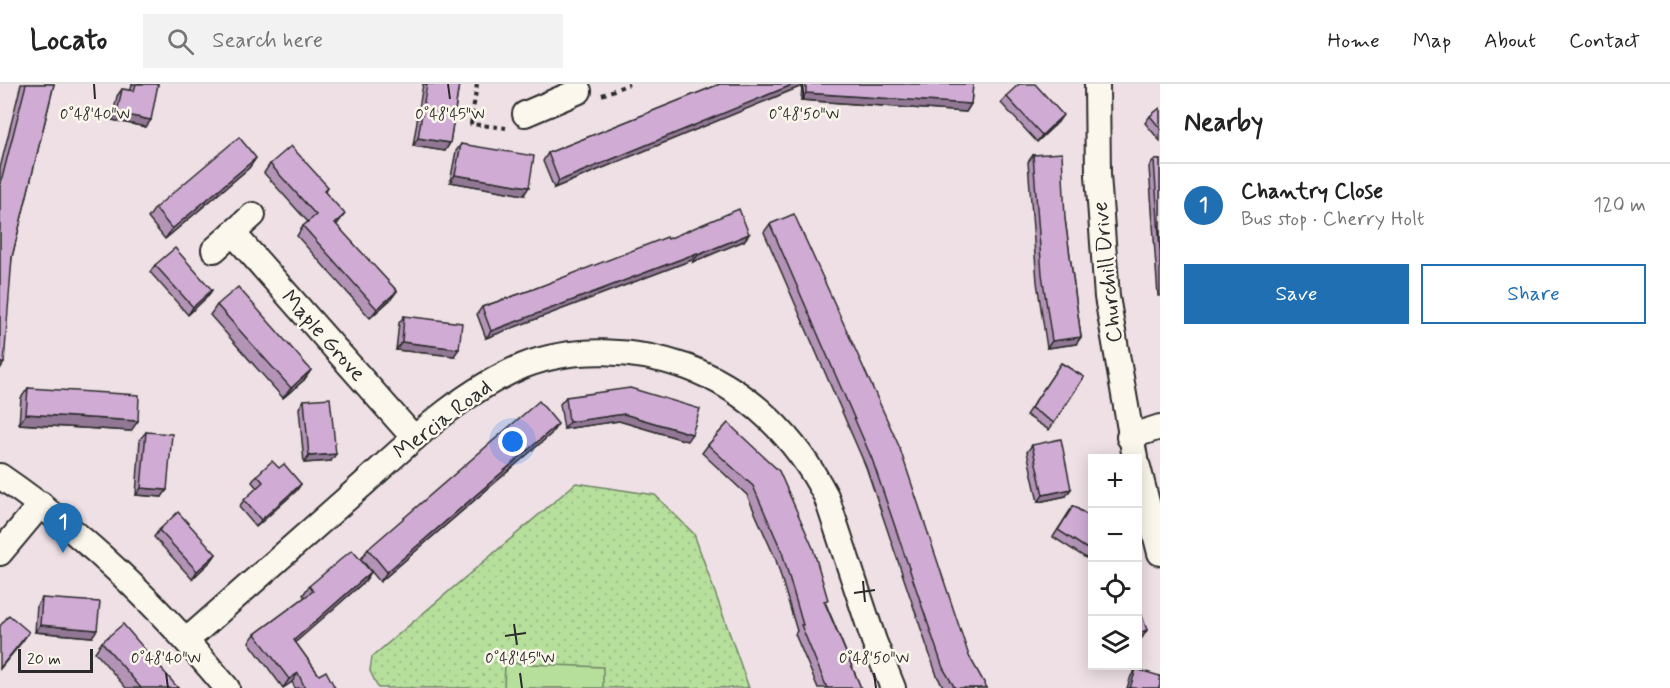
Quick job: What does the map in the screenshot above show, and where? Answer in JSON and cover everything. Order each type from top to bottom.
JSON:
[{"type":"street","name":"Churchill Drive","points":[[1097,84],[1098,176],[1107,297],[1132,448]]},
{"type":"street","points":[[525,114],[584,86]]},
{"type":"street","points":[[214,250],[253,215]]},
{"type":"street","name":"Maple Grove","points":[[232,233],[414,438]]},
{"type":"street","name":"Mercia Road","points":[[187,640],[414,438],[485,384],[524,366],[565,355],[604,352],[674,363],[708,375],[761,411],[798,450],[815,475],[834,516],[874,641],[893,688]]},
{"type":"street","points":[[1132,448],[1160,427]]},
{"type":"street","points":[[0,476],[40,504],[108,559],[187,640],[227,688]]},
{"type":"street","points":[[1142,486],[1160,553]]},
{"type":"street","points":[[0,554],[40,504]]},
{"type":"green space","points":[[576,483],[655,495],[694,534],[749,688],[378,688],[370,671],[372,657]]},
{"type":"green space","points":[[505,663],[603,667],[603,688],[504,688]]},
{"type":"building","points":[[26,84],[54,84],[12,257],[4,363],[0,363],[0,186]]},
{"type":"building","points":[[136,84],[158,84],[151,120],[117,113],[122,89],[134,91]]},
{"type":"building","points":[[427,84],[459,84],[450,143],[418,138]]},
{"type":"building","points":[[720,84],[794,84],[559,181],[548,153]]},
{"type":"building","points":[[806,84],[973,84],[971,104],[806,93]]},
{"type":"building","points":[[1019,84],[1035,84],[1063,115],[1042,135],[1006,96]]},
{"type":"building","points":[[1160,108],[1160,128],[1150,116]]},
{"type":"building","points":[[239,137],[256,158],[172,229],[155,208]]},
{"type":"building","points":[[461,144],[534,156],[529,187],[455,175]]},
{"type":"building","points":[[291,146],[328,187],[324,191],[345,214],[335,223],[397,291],[377,309],[303,226],[316,215],[270,164]]},
{"type":"building","points":[[1062,153],[1065,219],[1081,337],[1052,341],[1042,274],[1033,155]]},
{"type":"building","points":[[1154,160],[1160,160],[1160,251]]},
{"type":"building","points":[[739,209],[749,234],[491,331],[482,307],[667,237],[668,239]]},
{"type":"building","points":[[794,214],[899,446],[969,656],[987,688],[955,688],[943,668],[872,459],[770,224]]},
{"type":"building","points":[[175,248],[212,290],[193,307],[155,265]]},
{"type":"building","points":[[238,287],[311,370],[291,388],[217,305]]},
{"type":"building","points":[[404,316],[462,323],[459,349],[402,342]]},
{"type":"building","points":[[1061,363],[1084,377],[1054,423],[1031,408]]},
{"type":"building","points":[[28,388],[139,395],[138,421],[26,414]]},
{"type":"building","points":[[630,388],[700,409],[692,434],[624,414],[569,422],[566,397]]},
{"type":"building","points":[[330,398],[336,454],[309,456],[304,400]]},
{"type":"building","points":[[539,401],[558,424],[387,572],[368,549]]},
{"type":"building","points":[[728,423],[779,471],[813,548],[828,600],[824,601],[861,688],[827,688],[801,625],[803,625],[782,552],[753,486],[708,445]]},
{"type":"building","points":[[146,432],[172,434],[167,490],[141,488]]},
{"type":"building","points":[[1061,439],[1071,489],[1043,495],[1032,445]]},
{"type":"building","points":[[272,461],[279,468],[284,464],[301,484],[261,520],[244,500],[263,482],[257,475]]},
{"type":"building","points":[[1073,506],[1088,515],[1088,549],[1058,530]]},
{"type":"building","points":[[178,512],[216,554],[197,571],[159,530]]},
{"type":"building","points":[[352,550],[371,572],[294,640],[319,675],[326,671],[335,688],[305,688],[298,673],[289,679],[255,634],[313,591],[309,586]]},
{"type":"building","points":[[42,598],[100,602],[97,630],[40,625]]},
{"type":"building","points":[[9,615],[29,632],[0,668],[0,626]]},
{"type":"building","points":[[1142,616],[1147,630],[1142,632]]},
{"type":"building","points":[[123,624],[178,688],[141,688],[102,642]]},
{"type":"building","points":[[1136,670],[1160,676],[1159,688],[1130,688]]},
{"type":"place","name":"Chantry Close","points":[[63,553]]}]
